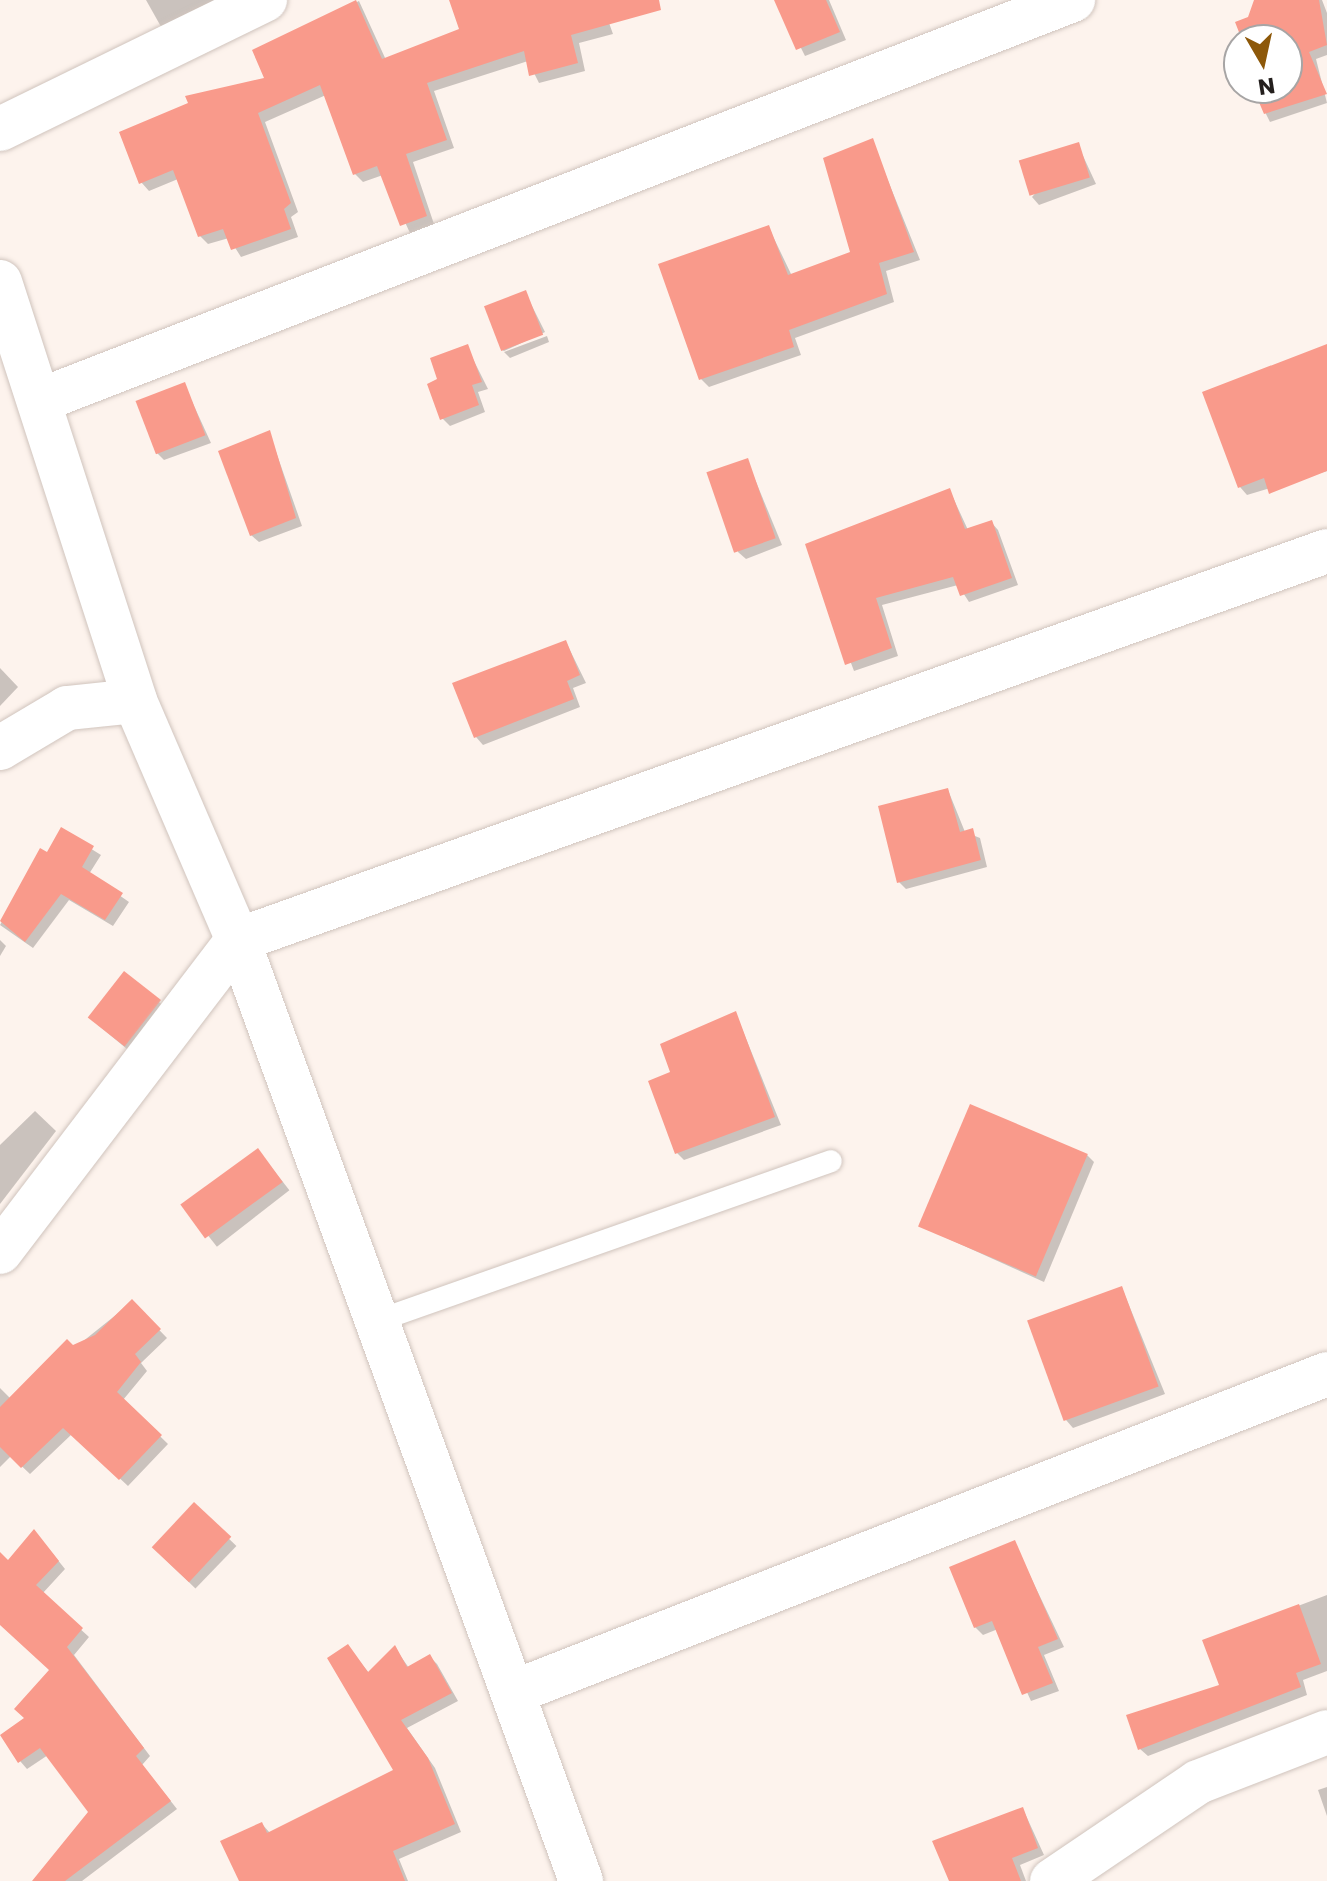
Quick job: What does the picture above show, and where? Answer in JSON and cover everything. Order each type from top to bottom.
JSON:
[{"type":"street","points":[[0,129],[265,0]]},
{"type":"street","points":[[41,400],[1073,0]]},
{"type":"street","points":[[0,282],[41,400],[135,701],[238,940],[581,1881]]},
{"type":"street","points":[[0,1252],[238,940],[1327,551]]},
{"type":"street","points":[[0,748],[67,708],[135,701]]},
{"type":"street","points":[[514,1692],[1327,1374]]},
{"type":"street","points":[[1052,1881],[1198,1782],[1327,1732]]},
{"type":"lane","points":[[377,1321],[831,1161]]},
{"type":"building","points":[[356,0],[382,59],[459,29],[449,0],[659,0],[661,10],[571,35],[578,63],[529,76],[524,51],[427,83],[447,140],[406,154],[427,216],[400,226],[377,166],[353,175],[320,85],[258,113],[291,203],[284,209],[291,229],[231,250],[223,229],[198,237],[173,170],[139,184],[119,132],[188,103],[185,96],[264,78],[252,50]]},
{"type":"building","points":[[774,0],[826,0],[840,32],[796,50]]},
{"type":"building","points":[[1254,0],[1319,0],[1327,45],[1309,52],[1327,94],[1303,102],[1303,24],[1236,24],[1248,17]]},
{"type":"building","points":[[1260,104],[1296,104],[1264,114]]},
{"type":"building","points":[[873,138],[914,252],[879,263],[887,294],[789,330],[794,347],[699,380],[658,264],[769,225],[788,275],[850,252],[823,158]]},
{"type":"building","points":[[1079,142],[1090,177],[1030,196],[1019,160]]},
{"type":"building","points":[[526,290],[543,335],[501,351],[484,306]]},
{"type":"building","points":[[468,344],[482,382],[472,385],[479,405],[440,420],[427,384],[437,379],[430,358]]},
{"type":"building","points":[[1327,344],[1327,471],[1269,494],[1264,478],[1238,488],[1202,392]]},
{"type":"building","points":[[185,382],[205,435],[156,454],[136,401]]},
{"type":"building","points":[[270,430],[296,518],[250,536],[218,451]]},
{"type":"building","points":[[748,458],[776,538],[734,553],[706,472]]},
{"type":"building","points":[[950,488],[965,529],[992,520],[1012,578],[960,596],[953,577],[876,598],[892,648],[845,665],[805,544]]},
{"type":"building","points":[[566,640],[580,675],[567,681],[574,699],[474,738],[452,683]]},
{"type":"building","points":[[948,788],[960,832],[973,828],[981,860],[897,883],[878,806]]},
{"type":"building","points":[[61,827],[94,846],[82,867],[123,893],[105,920],[61,894],[25,942],[0,921],[40,848],[47,852]]},
{"type":"building","points":[[124,971],[161,1000],[125,1046],[88,1017]]},
{"type":"building","points":[[736,1011],[775,1117],[675,1154],[648,1081],[670,1072],[660,1044]]},
{"type":"building","points":[[970,1104],[1088,1154],[1036,1276],[918,1226]]},
{"type":"building","points":[[258,1148],[283,1182],[205,1238],[180,1204]]},
{"type":"building","points":[[1122,1286],[1159,1387],[1064,1421],[1027,1321]]},
{"type":"building","points":[[132,1299],[161,1329],[135,1354],[141,1362],[117,1392],[162,1435],[119,1480],[63,1428],[21,1468],[0,1447],[0,1407],[67,1339],[73,1345],[95,1335]]},
{"type":"building","points":[[194,1502],[231,1537],[189,1582],[152,1547]]},
{"type":"building","points":[[34,1529],[59,1561],[36,1585],[83,1628],[67,1647],[144,1748],[136,1756],[171,1801],[65,1881],[32,1881],[88,1812],[40,1748],[18,1763],[0,1735],[24,1718],[14,1709],[49,1670],[0,1625],[0,1552],[8,1560]]},
{"type":"building","points":[[1015,1540],[1058,1639],[1038,1647],[1053,1683],[1022,1695],[992,1621],[974,1628],[949,1567]]},
{"type":"building","points":[[1299,1604],[1321,1664],[1296,1673],[1301,1687],[1138,1750],[1126,1715],[1219,1685],[1202,1640]]},
{"type":"building","points":[[348,1644],[368,1672],[395,1645],[407,1667],[430,1654],[452,1693],[401,1720],[428,1758],[455,1824],[393,1851],[405,1881],[239,1881],[220,1841],[262,1822],[267,1833],[393,1770],[327,1658]]},
{"type":"building","points":[[1023,1807],[1038,1848],[1012,1858],[1021,1881],[949,1881],[932,1841]]}]
